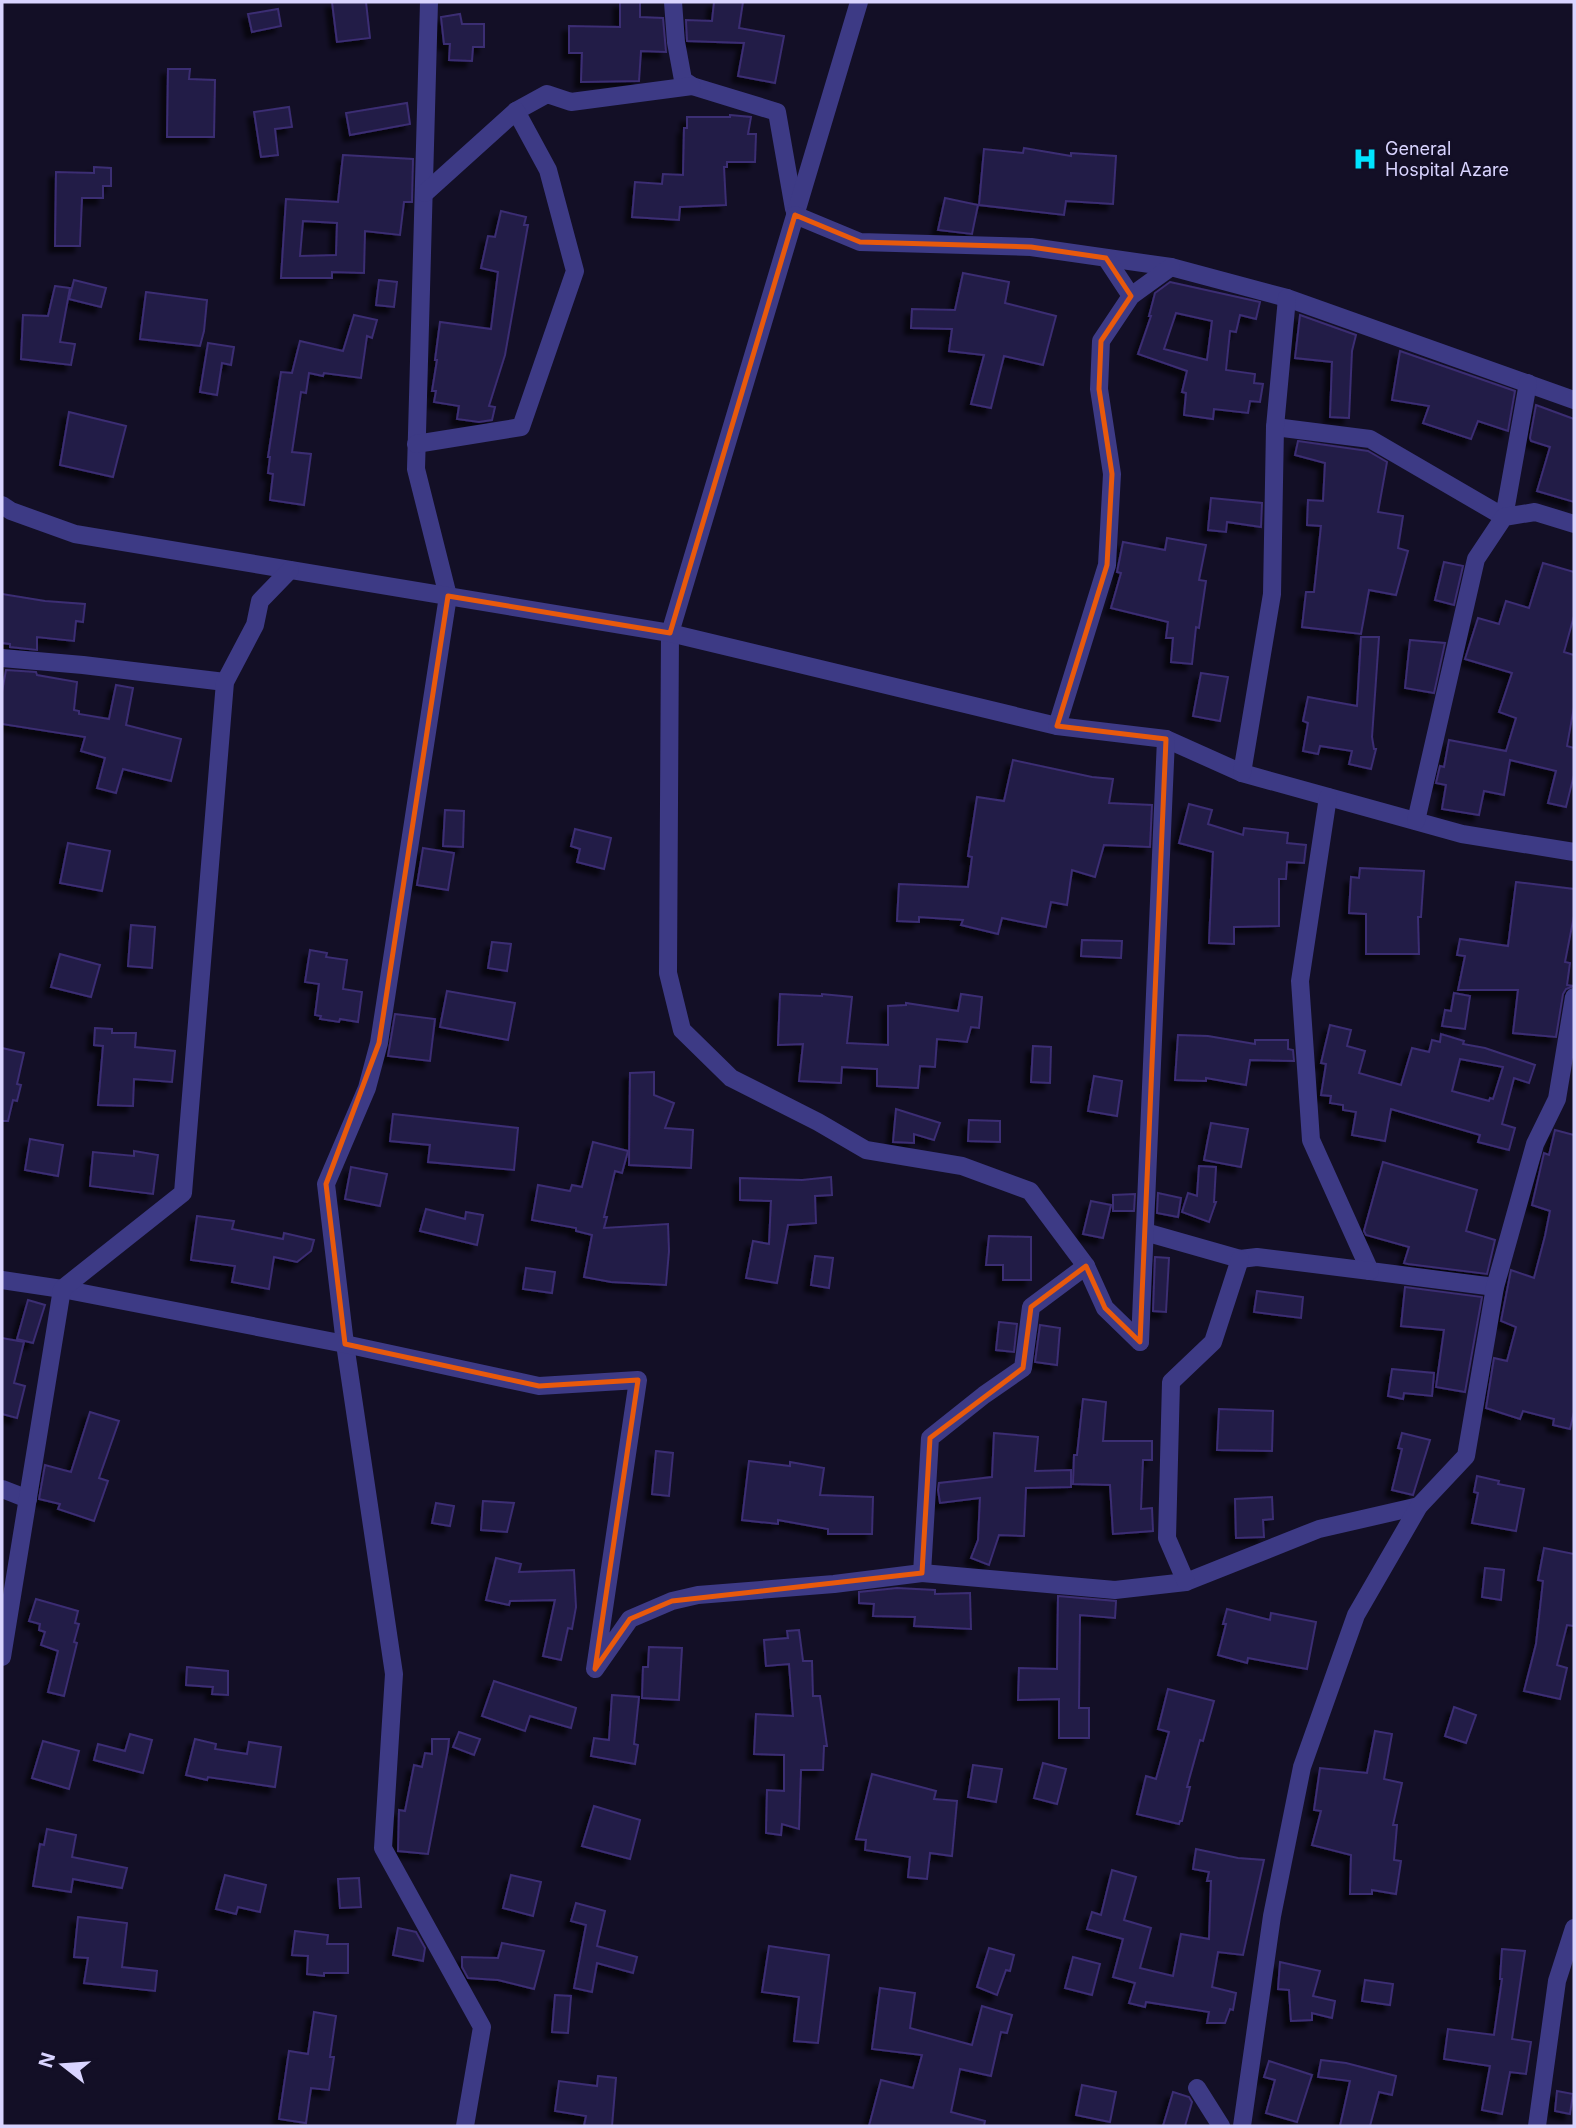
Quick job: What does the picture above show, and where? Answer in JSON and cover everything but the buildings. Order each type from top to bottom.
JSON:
[{"type":"street","points":[[429,2],[416,469],[448,596],[379,1043],[366,1088],[326,1184],[345,1343],[394,1674],[383,1848],[482,2027],[465,2126]]},
{"type":"street","points":[[673,2],[683,80],[692,86],[777,112],[795,215]]},
{"type":"street","points":[[859,2],[670,633],[668,973],[682,1030],[731,1079],[818,1122],[866,1150],[962,1166],[1030,1191],[1086,1266],[1105,1308],[1140,1342],[1166,739]]},
{"type":"street","points":[[425,193],[516,111],[547,94],[571,102],[692,86]]},
{"type":"street","points":[[416,444],[521,428],[575,271],[548,170],[516,111]]},
{"type":"street","points":[[795,215],[860,242],[1031,247],[1171,267],[1286,298],[1574,400]]},
{"type":"street","points":[[1106,258],[1131,296]]},
{"type":"street","points":[[1057,726],[1107,565],[1112,474],[1099,389],[1101,341],[1131,296],[1171,267]]},
{"type":"street","points":[[1242,773],[1272,594],[1275,427],[1286,298]]},
{"type":"street","points":[[1416,821],[1476,559],[1504,517],[1528,383]]},
{"type":"street","points":[[1275,427],[1370,439],[1504,517],[1535,512],[1574,524]]},
{"type":"street","points":[[2,505],[11,511],[75,534],[670,633],[1057,726],[1166,739],[1242,773],[1328,797],[1462,834],[1574,852]]},
{"type":"street","points":[[2,1657],[62,1289],[183,1193],[225,682],[255,625],[260,600],[290,570]]},
{"type":"street","points":[[2,658],[83,664],[225,682]]},
{"type":"street","points":[[1328,797],[1300,981],[1311,1140],[1370,1271]]},
{"type":"street","points":[[1242,2126],[1272,1916],[1302,1767],[1356,1615],[1419,1506],[1466,1456],[1495,1287],[1535,1144],[1557,1099],[1574,997]]},
{"type":"street","points":[[1145,1232],[1240,1259],[1258,1257],[1495,1287]]},
{"type":"street","points":[[1186,1582],[1167,1538],[1171,1382],[1213,1342],[1240,1259]]},
{"type":"street","points":[[922,1573],[930,1438],[1023,1368],[1031,1307],[1086,1266]]},
{"type":"street","points":[[2,1280],[345,1343],[539,1386],[638,1380],[594,1669],[630,1619],[672,1601],[698,1595],[834,1584],[922,1573],[1115,1590],[1186,1582],[1319,1529],[1419,1506]]},
{"type":"street","points":[[2,1489],[28,1499]]},
{"type":"street","points":[[1537,2126],[1558,1982],[1574,1928]]},
{"type":"street","points":[[1197,2088],[1221,2126]]},
{"type":"highlighted area","points":[[795,215],[860,242],[1031,247],[1106,258],[1131,296],[1101,341],[1099,389],[1112,474],[1107,565],[1057,726],[1166,739],[1140,1342],[1105,1308],[1086,1266],[1031,1307],[1023,1368],[930,1438],[922,1573],[672,1601],[630,1619],[595,1669],[638,1380],[539,1386],[345,1344],[326,1184],[379,1043],[448,596],[670,633]]},
{"type":"place","name":"General Hospital Azare","points":[[1365,159]]}]
